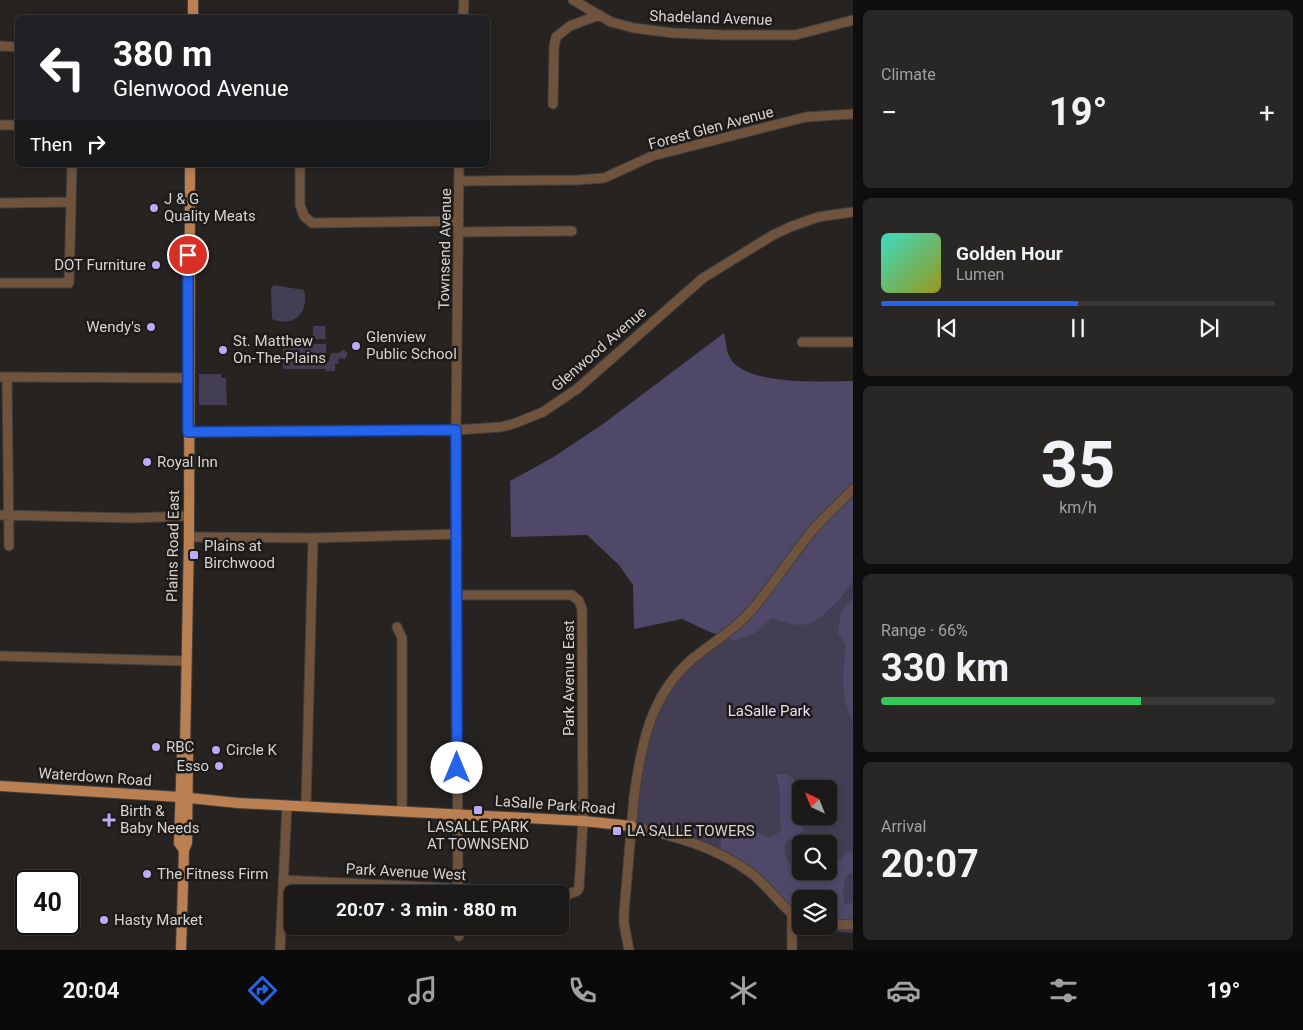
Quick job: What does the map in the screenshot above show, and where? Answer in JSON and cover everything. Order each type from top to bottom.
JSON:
[{"type":"main road","points":[[193,0],[193,15]]},
{"type":"main road","name":"Plains Road East","points":[[180,950],[184,850],[187,843],[184,797],[188,752],[185,748],[189,537],[190,167]]},
{"type":"main road","name":"Waterdown Road","points":[[0,786],[184,797]]},
{"type":"main road","name":"LaSalle Park Road","points":[[184,797],[287,805],[583,821],[631,826]]},
{"type":"street","points":[[463,15],[464,0]]},
{"type":"street","name":"Shadeland Avenue","points":[[573,0],[611,22],[634,28],[673,33],[795,35],[853,20]]},
{"type":"street","points":[[553,104],[554,47],[556,37],[570,26],[599,15]]},
{"type":"street","points":[[0,46],[15,47]]},
{"type":"street","name":"Forest Glen Avenue","points":[[460,181],[604,178],[652,156],[671,151],[806,117],[853,114]]},
{"type":"street","points":[[0,125],[15,125]]},
{"type":"street","points":[[0,283],[69,283],[72,167]]},
{"type":"street","points":[[300,167],[300,206],[304,216],[312,223],[459,221]]},
{"type":"street","name":"Townsend Avenue","points":[[458,885],[456,430],[460,167]]},
{"type":"street","points":[[0,203],[71,202]]},
{"type":"street","name":"Glenwood Avenue","points":[[188,432],[456,430],[500,427],[513,424],[543,412],[577,389],[703,278],[790,227],[818,218],[853,212]]},
{"type":"street","points":[[458,232],[572,231]]},
{"type":"street","points":[[802,342],[853,342]]},
{"type":"street","points":[[9,546],[4,515],[4,377],[189,378]]},
{"type":"street","points":[[629,950],[624,914],[631,826],[636,778],[653,711],[666,688],[686,665],[749,612],[810,534],[853,490]]},
{"type":"street","points":[[4,515],[131,518],[189,516]]},
{"type":"street","points":[[189,537],[313,538],[457,534]]},
{"type":"street","points":[[306,806],[313,538]]},
{"type":"street","name":"Park Avenue East","points":[[456,595],[562,594],[572,595],[579,601],[582,609],[583,821]]},
{"type":"street","points":[[397,627],[402,638],[402,811]]},
{"type":"street","points":[[0,656],[186,661]]},
{"type":"street","points":[[280,950],[287,805]]},
{"type":"street","name":"Park Avenue West","points":[[569,893],[577,891],[580,884],[583,821]]},
{"type":"street","name":"LaSalle Park Road","points":[[631,826],[671,835],[705,846],[731,860],[758,879],[792,914]]},
{"type":"street","name":"Park Avenue West","points":[[283,880],[363,885]]},
{"type":"street","points":[[837,924],[853,925]]},
{"type":"street","points":[[792,935],[792,950]]},
{"type":"green space","points":[[274,285],[304,290],[305,298],[302,312],[293,320],[287,322],[272,319],[271,288]]},
{"type":"green space","points":[[313,326],[325,326],[326,339],[313,339]]},
{"type":"green space","points":[[283,344],[326,344],[326,364],[331,353],[338,353],[343,350],[347,352],[347,355],[345,359],[339,358],[338,364],[335,364],[335,371],[326,371],[326,369],[283,369]]},
{"type":"green space","points":[[199,374],[221,374],[221,378],[226,378],[227,405],[199,405]]},
{"type":"green space","name":"LaSalle Park","points":[[853,493],[853,933],[837,931],[837,890],[792,890],[792,906],[763,879],[636,821],[647,745],[661,703],[673,683]]},
{"type":"shaded area","points":[[724,333],[729,356],[737,366],[750,373],[766,378],[785,380],[853,381],[853,581],[833,606],[813,622],[803,625],[772,618],[753,634],[734,640],[710,632],[682,619],[634,629],[633,585],[619,565],[587,535],[511,537],[510,481],[552,458],[603,424]]},
{"type":"shaded area","points":[[853,598],[853,722],[844,694],[843,674],[846,645],[838,634],[841,611]]},
{"type":"shaded area","points":[[776,774],[787,774],[794,780],[792,780],[792,825],[803,825],[804,831],[798,835],[792,835],[792,839],[785,846],[792,870],[792,880],[837,880],[837,863],[847,852],[853,853],[853,875],[849,874],[846,876],[843,891],[845,905],[853,902],[853,920],[837,921],[837,890],[792,890],[792,918],[789,917],[747,871],[740,859],[725,857],[720,854],[721,838],[726,828],[746,827],[770,838],[782,830],[780,821],[780,790]]},
{"type":"place","name":"J & G Quality Meats","points":[[154,208]]},
{"type":"place","name":"DOT Furniture","points":[[156,265]]},
{"type":"place","name":"Wendy's","points":[[151,327]]},
{"type":"place","name":"Glenview Public School","points":[[356,346]]},
{"type":"place","name":"St. Matthew On-The-Plains","points":[[223,350]]},
{"type":"place","name":"Royal Inn","points":[[147,462]]},
{"type":"place","name":"Plains at Birchwood","points":[[194,555]]},
{"type":"place","name":"RBC","points":[[156,747]]},
{"type":"place","name":"Circle K","points":[[216,750]]},
{"type":"place","name":"Esso","points":[[219,766]]},
{"type":"place","name":"LASALLE PARK AT TOWNSEND","points":[[478,810]]},
{"type":"place","name":"Birth & Baby Needs","points":[[109,820]]},
{"type":"place","name":"LA SALLE TOWERS","points":[[617,831]]},
{"type":"place","name":"The Fitness Firm","points":[[147,874]]},
{"type":"place","name":"Hasty Market","points":[[104,920]]},
{"type":"route","points":[[188,255],[188,432],[456,430],[457,768]]}]
